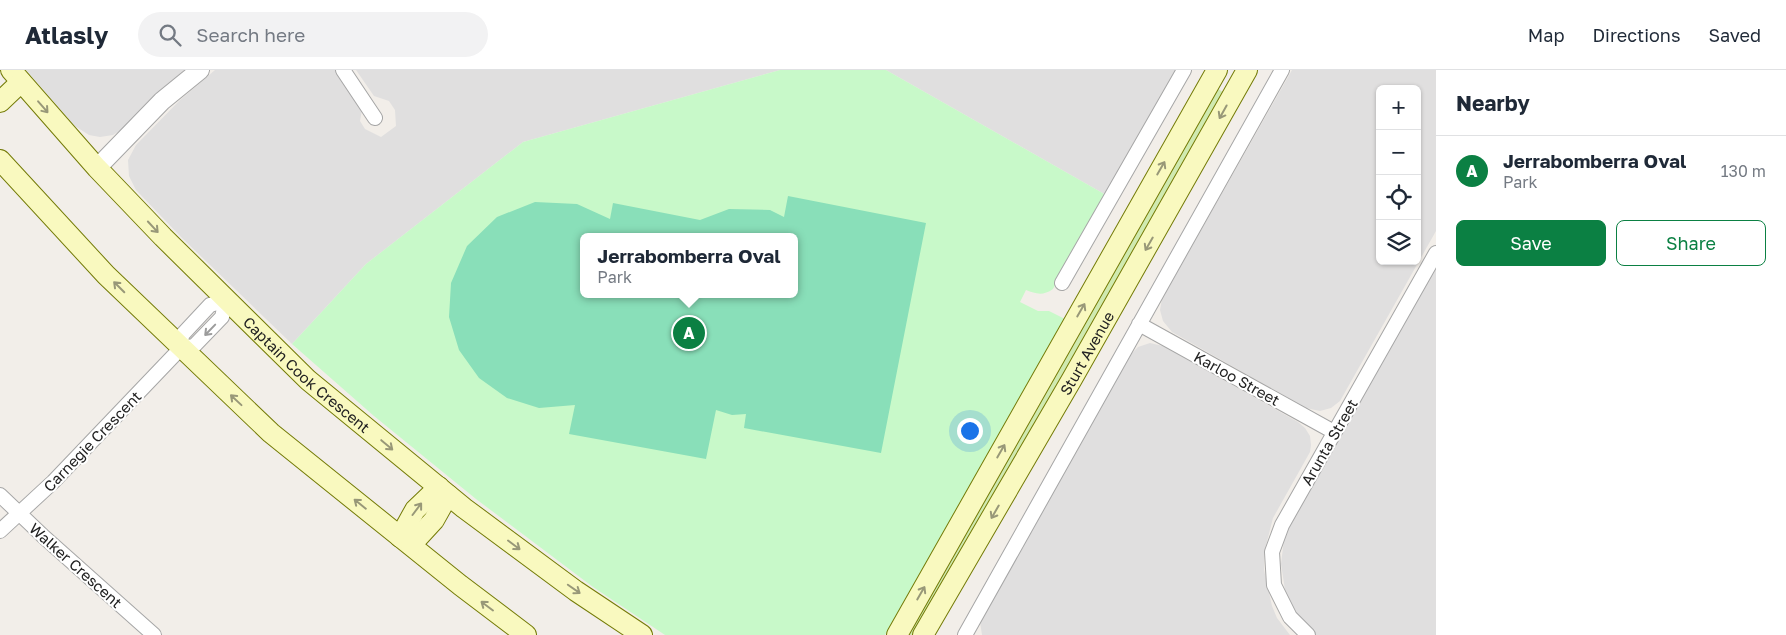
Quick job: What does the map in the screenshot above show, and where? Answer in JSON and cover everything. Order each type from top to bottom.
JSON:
[{"type":"main road","name":"Sturt Avenue","points":[[897,635],[1217,70]]},
{"type":"main road","name":"Sturt Avenue","points":[[922,635],[1072,379],[1248,70]]},
{"type":"main road","name":"Captain Cook Crescent","points":[[11,77],[163,237],[308,380],[443,491],[576,591],[642,635]]},
{"type":"main road","points":[[0,102],[11,77]]},
{"type":"main road","points":[[0,160],[106,275],[271,433],[526,635]]},
{"type":"main road","points":[[406,541],[416,510],[443,491]]},
{"type":"street","points":[[97,168],[162,101],[200,70]]},
{"type":"street","points":[[342,70],[375,118]]},
{"type":"street","points":[[1062,284],[1184,70]]},
{"type":"street","name":"Sturt Avenue","points":[[964,635],[1282,70]]},
{"type":"street","name":"Arunta Street","points":[[1308,635],[1290,617],[1274,585],[1272,552],[1282,525],[1436,253]]},
{"type":"street","name":"Carnegie Crescent","points":[[0,531],[53,482],[181,348],[182,335],[210,305],[226,300]]},
{"type":"street","name":"Karloo Street","points":[[1139,324],[1334,432]]},
{"type":"street","name":"Walker Crescent","points":[[0,495],[154,635]]},
{"type":"shaded area","points":[[26,70],[184,70],[127,126],[113,135],[100,137],[89,135],[75,126]]},
{"type":"shaded area","points":[[215,70],[339,70],[362,110],[360,121],[365,129],[381,137],[396,126],[395,110],[389,101],[374,96],[356,70],[780,70],[523,142],[366,264],[292,344],[182,238],[136,190],[129,176],[128,160],[136,145],[180,100]]},
{"type":"shaded area","points":[[886,70],[1177,70],[1106,195]]},
{"type":"shaded area","points":[[1292,70],[1436,70],[1436,231],[1421,258],[1421,85],[1376,85],[1376,265],[1417,265],[1340,401],[1331,408],[1320,411],[1306,408],[1172,332],[1163,321],[1160,310],[1162,299]]},
{"type":"shaded area","points":[[1436,265],[1436,635],[1312,635],[1296,616],[1285,590],[1281,564],[1284,539],[1293,519]]},
{"type":"shaded area","points":[[1150,343],[1163,346],[1298,422],[1310,436],[1310,452],[1273,518],[1264,553],[1264,570],[1272,606],[1277,618],[1290,635],[982,635],[980,622],[1129,356],[1138,347]]},
{"type":"green space","points":[[780,70],[886,70],[1106,195],[1053,289],[1040,294],[1026,290],[1020,302],[1038,311],[1049,311],[1065,319],[885,635],[665,635],[593,587],[476,499],[374,416],[292,344],[366,264],[523,142]]},
{"type":"green space","points":[[1217,88],[1224,93],[934,605],[913,635],[906,635]]},
{"type":"green space","points":[[788,196],[926,223],[881,453],[744,428],[746,414],[732,415],[716,410],[706,459],[569,434],[575,405],[539,408],[507,398],[479,378],[459,350],[449,317],[451,283],[467,246],[497,217],[535,202],[577,204],[610,219],[613,203],[700,220],[729,209],[770,210],[784,217]]},
{"type":"place","name":"Jerrabomberra Oval","points":[[689,333]]}]
